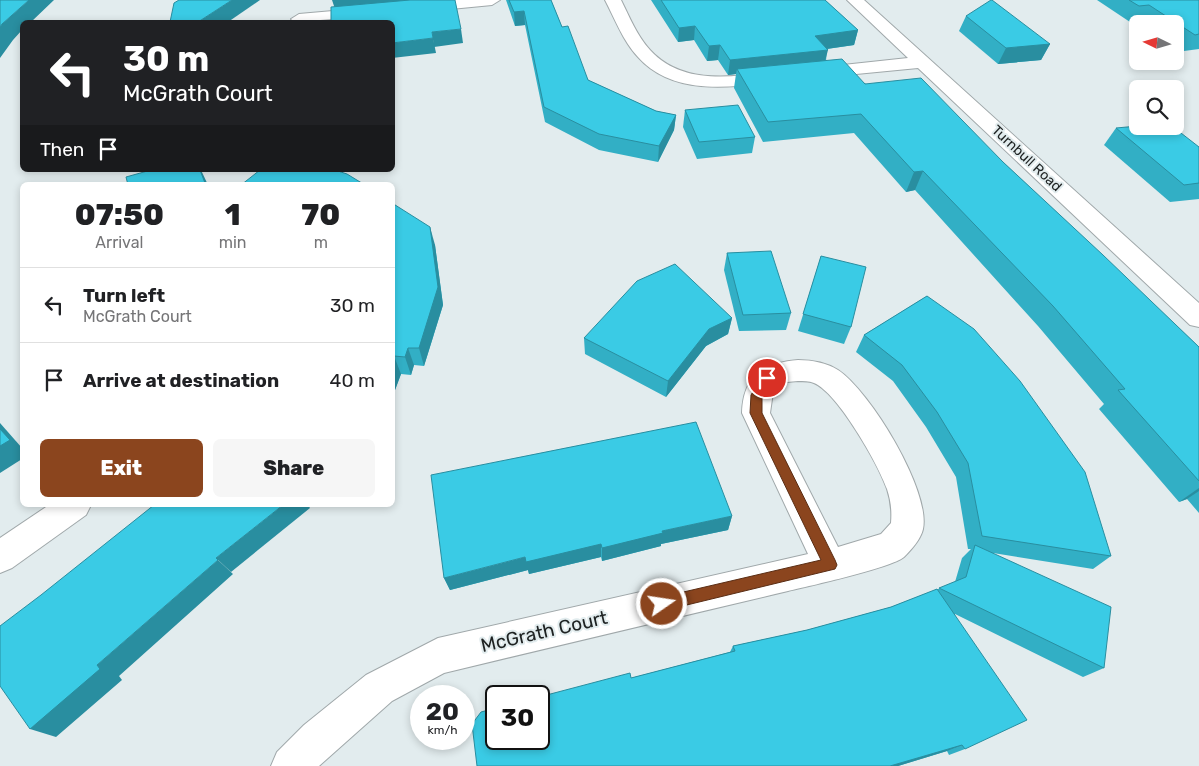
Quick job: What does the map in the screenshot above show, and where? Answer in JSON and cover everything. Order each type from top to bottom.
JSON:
[{"type":"street","points":[[405,9],[492,0]]},
{"type":"street","points":[[613,0],[643,53],[666,71],[693,81],[728,82],[923,62]]},
{"type":"street","name":"Turnbull Road","points":[[855,0],[1199,318]]},
{"type":"street","points":[[299,20],[386,11]]},
{"type":"street","name":"McGrath Court","points":[[291,766],[318,739],[379,688],[438,656],[830,565],[891,547],[907,529],[906,502],[895,470],[848,396],[830,379],[811,370],[786,372],[767,378],[756,395],[756,413],[830,565]]},
{"type":"street","points":[[0,557],[72,507]]},
{"type":"building","points":[[0,0],[29,0],[0,27]]},
{"type":"building","points":[[179,0],[232,0],[201,20],[170,20],[174,3]]},
{"type":"building","points":[[410,0],[455,0],[461,29],[432,32],[433,38],[395,43],[395,20],[331,20],[331,7]]},
{"type":"building","points":[[509,0],[551,0],[562,27],[568,26],[588,80],[656,111],[676,115],[659,146],[599,134],[544,107],[524,11],[514,12]]},
{"type":"building","points":[[661,0],[825,0],[858,30],[815,36],[828,50],[730,60],[720,45],[709,46],[695,26],[679,28]]},
{"type":"building","points":[[991,0],[1050,44],[1006,48],[966,16]]},
{"type":"building","points":[[1129,0],[1199,0],[1199,34],[1195,35],[1184,28],[1184,15],[1164,15],[1149,5],[1139,6]]},
{"type":"building","points":[[842,59],[865,84],[921,78],[1003,162],[1199,347],[1199,481],[1118,390],[1125,389],[1053,306],[923,171],[914,172],[861,114],[768,122],[737,69]]},
{"type":"building","points":[[738,105],[755,137],[699,142],[685,110]]},
{"type":"building","points":[[1129,127],[1129,135],[1184,135],[1199,147],[1199,183],[1184,185],[1116,128]]},
{"type":"building","points":[[144,172],[201,172],[205,182],[127,182],[126,177]]},
{"type":"building","points":[[257,172],[341,172],[360,182],[245,182]]},
{"type":"building","points":[[395,205],[430,227],[438,287],[419,348],[408,348],[405,357],[395,356]]},
{"type":"building","points":[[771,251],[791,313],[743,315],[727,253]]},
{"type":"building","points":[[821,256],[866,267],[851,327],[803,314]]},
{"type":"building","points":[[675,264],[732,318],[709,329],[668,381],[584,338],[637,281]]},
{"type":"building","points":[[927,296],[974,329],[1020,381],[1085,472],[1111,556],[982,536],[968,463],[937,412],[902,365],[864,335]]},
{"type":"building","points":[[696,422],[732,516],[662,531],[663,533],[602,548],[601,544],[526,562],[525,557],[444,578],[431,475]]},
{"type":"building","points":[[0,429],[10,440],[0,446]]},
{"type":"building","points":[[151,507],[280,507],[216,558],[218,560],[97,665],[100,669],[30,729],[0,686],[0,626]]},
{"type":"building","points":[[975,545],[1111,607],[1104,668],[939,588],[966,577]]},
{"type":"building","points":[[937,589],[1027,720],[965,749],[962,745],[890,766],[477,766],[475,720],[481,712],[485,711],[485,750],[550,750],[550,694],[630,673],[631,678],[735,651],[733,646],[807,630],[891,607]]},
{"type":"route","points":[[662,604],[830,565],[756,413],[756,395],[767,378]]}]
